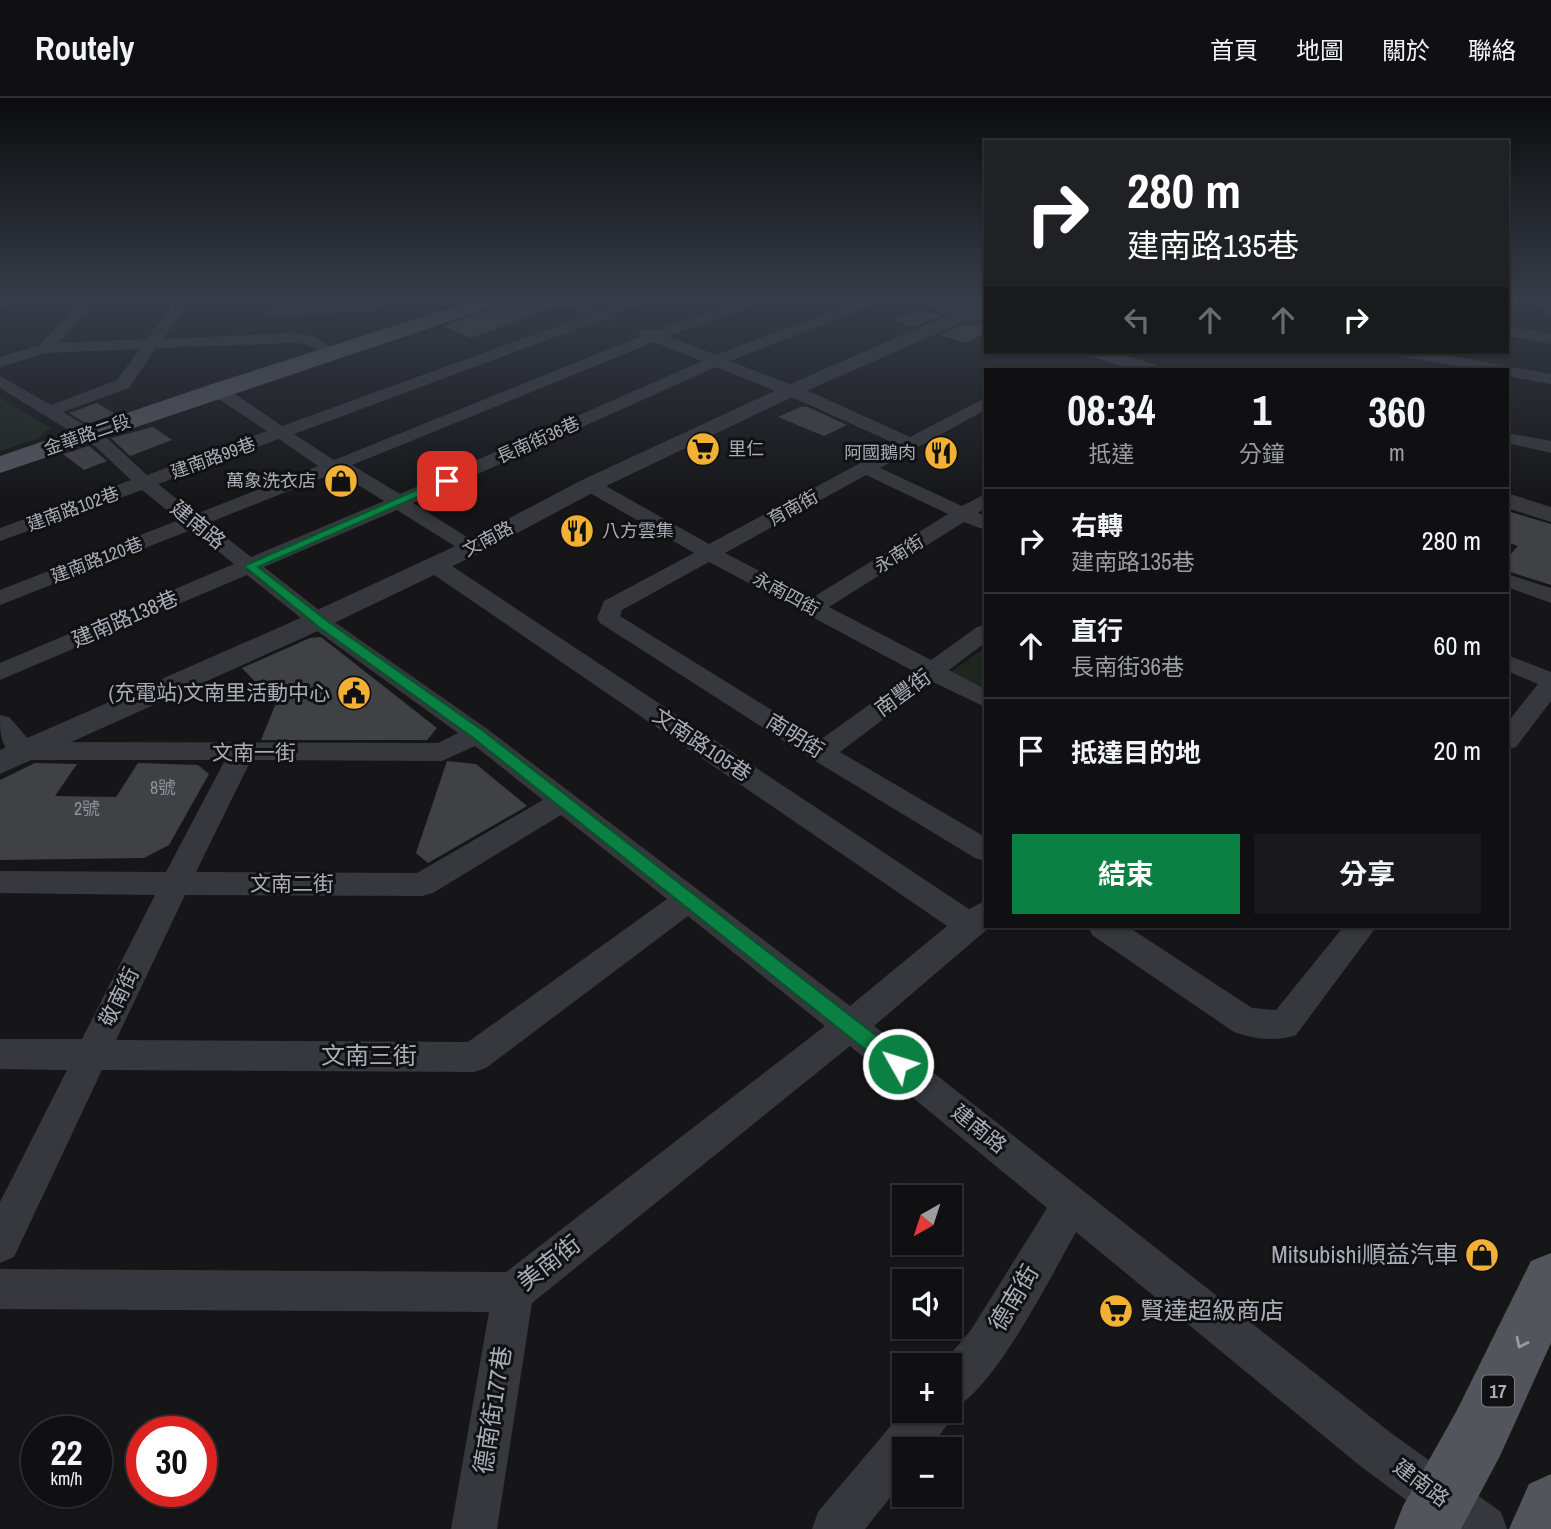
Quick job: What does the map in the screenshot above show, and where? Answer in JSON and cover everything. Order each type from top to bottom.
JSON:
[{"type":"main road","name":"金華路二段","points":[[0,465],[287,367]]},
{"type":"main road","name":"17","points":[[1451,1519],[1551,1281]]},
{"type":"main road","points":[[1541,1529],[1551,1506]]},
{"type":"street","points":[[50,411],[123,384],[135,367]]},
{"type":"street","name":"建南路99巷","points":[[145,483],[461,367]]},
{"type":"street","name":"建南路120巷","points":[[0,598],[579,367]]},
{"type":"street","name":"長南街36巷","points":[[250,566],[703,367]]},
{"type":"street","points":[[730,367],[911,444]]},
{"type":"street","name":"文南路","points":[[0,763],[318,621],[471,548],[590,485],[790,391],[849,367]]},
{"type":"street","points":[[1509,370],[1551,379]]},
{"type":"street","name":"建南路","points":[[0,382],[102,443],[145,483],[318,621],[477,734],[850,1026],[1072,1203],[1451,1519]]},
{"type":"street","points":[[217,390],[332,467],[348,470],[471,548]]},
{"type":"street","name":"育南街","points":[[608,618],[612,606],[984,404]]},
{"type":"street","points":[[1509,438],[1551,447]]},
{"type":"street","points":[[866,468],[984,524]]},
{"type":"street","name":"建南路102巷","points":[[0,536],[145,483]]},
{"type":"street","name":"永南四街","points":[[590,485],[709,553],[984,698]]},
{"type":"street","points":[[1509,491],[1551,505]]},
{"type":"street","name":"永南街","points":[[812,608],[984,501]]},
{"type":"street","points":[[1509,501],[1551,515]]},
{"type":"street","name":"文南路105巷","points":[[435,565],[977,919]]},
{"type":"street","name":"建南路138巷","points":[[0,672],[250,566]]},
{"type":"street","points":[[1509,581],[1551,596]]},
{"type":"street","name":"南明街","points":[[608,618],[821,753],[984,849]]},
{"type":"street","name":"南豐街","points":[[821,753],[984,633]]},
{"type":"street","points":[[1509,663],[1551,682],[1509,737]]},
{"type":"street","points":[[0,723],[19,747],[26,751]]},
{"type":"street","name":"文南一街","points":[[26,751],[442,752],[477,734]]},
{"type":"street","name":"敬南街","points":[[0,1244],[175,884],[242,753]]},
{"type":"street","name":"文南二街","points":[[0,882],[422,885],[561,802]]},
{"type":"street","name":"文南三街","points":[[0,1054],[474,1057],[687,901]]},
{"type":"street","name":"美南街","points":[[0,1289],[513,1292],[850,1026],[977,919]]},
{"type":"street","points":[[1106,928],[1246,1022],[1284,1025],[1360,928]]},
{"type":"street","name":"德南街","points":[[962,1374],[986,1345],[1072,1203]]},
{"type":"street","name":"德南街177巷","points":[[474,1529],[513,1292]]},
{"type":"street","points":[[835,1529],[921,1423]]},
{"type":"shaded area","points":[[0,398],[51,428],[37,439],[0,451]]},
{"type":"shaded area","points":[[984,648],[984,688],[951,672]]},
{"type":"building","points":[[97,403],[115,414],[87,424],[69,413]]},
{"type":"building","points":[[800,407],[808,407],[847,425],[824,436],[778,417]]},
{"type":"building","points":[[153,427],[172,440],[130,456],[111,438]]},
{"type":"building","points":[[89,446],[107,461],[84,470],[63,454]]},
{"type":"building","points":[[1509,512],[1551,524],[1551,585],[1509,572],[1509,556],[1518,546],[1509,543]]},
{"type":"building","points":[[321,637],[437,728],[427,740],[261,740],[276,703],[242,668],[310,638]]},
{"type":"building","points":[[447,761],[476,764],[527,806],[428,863],[416,853]]},
{"type":"building","points":[[35,763],[77,764],[55,796],[116,797],[138,763],[198,765],[209,774],[169,845],[144,858],[0,860],[0,780]]},
{"type":"place","name":"里仁","points":[[703,449]]},
{"type":"place","name":"阿國鵝肉","points":[[941,453]]},
{"type":"place","name":"萬象洗衣店","points":[[341,481]]},
{"type":"place","name":"八方雲集","points":[[577,531]]},
{"type":"place","name":"(充電站)文南里活動中心","points":[[354,693]]},
{"type":"place","name":"Mitsubishi順益汽車","points":[[1482,1255]]},
{"type":"place","name":"賢達超級商店","points":[[1116,1311]]},
{"type":"route","points":[[447,481],[250,566],[325,626],[477,734],[898,1064]]}]
